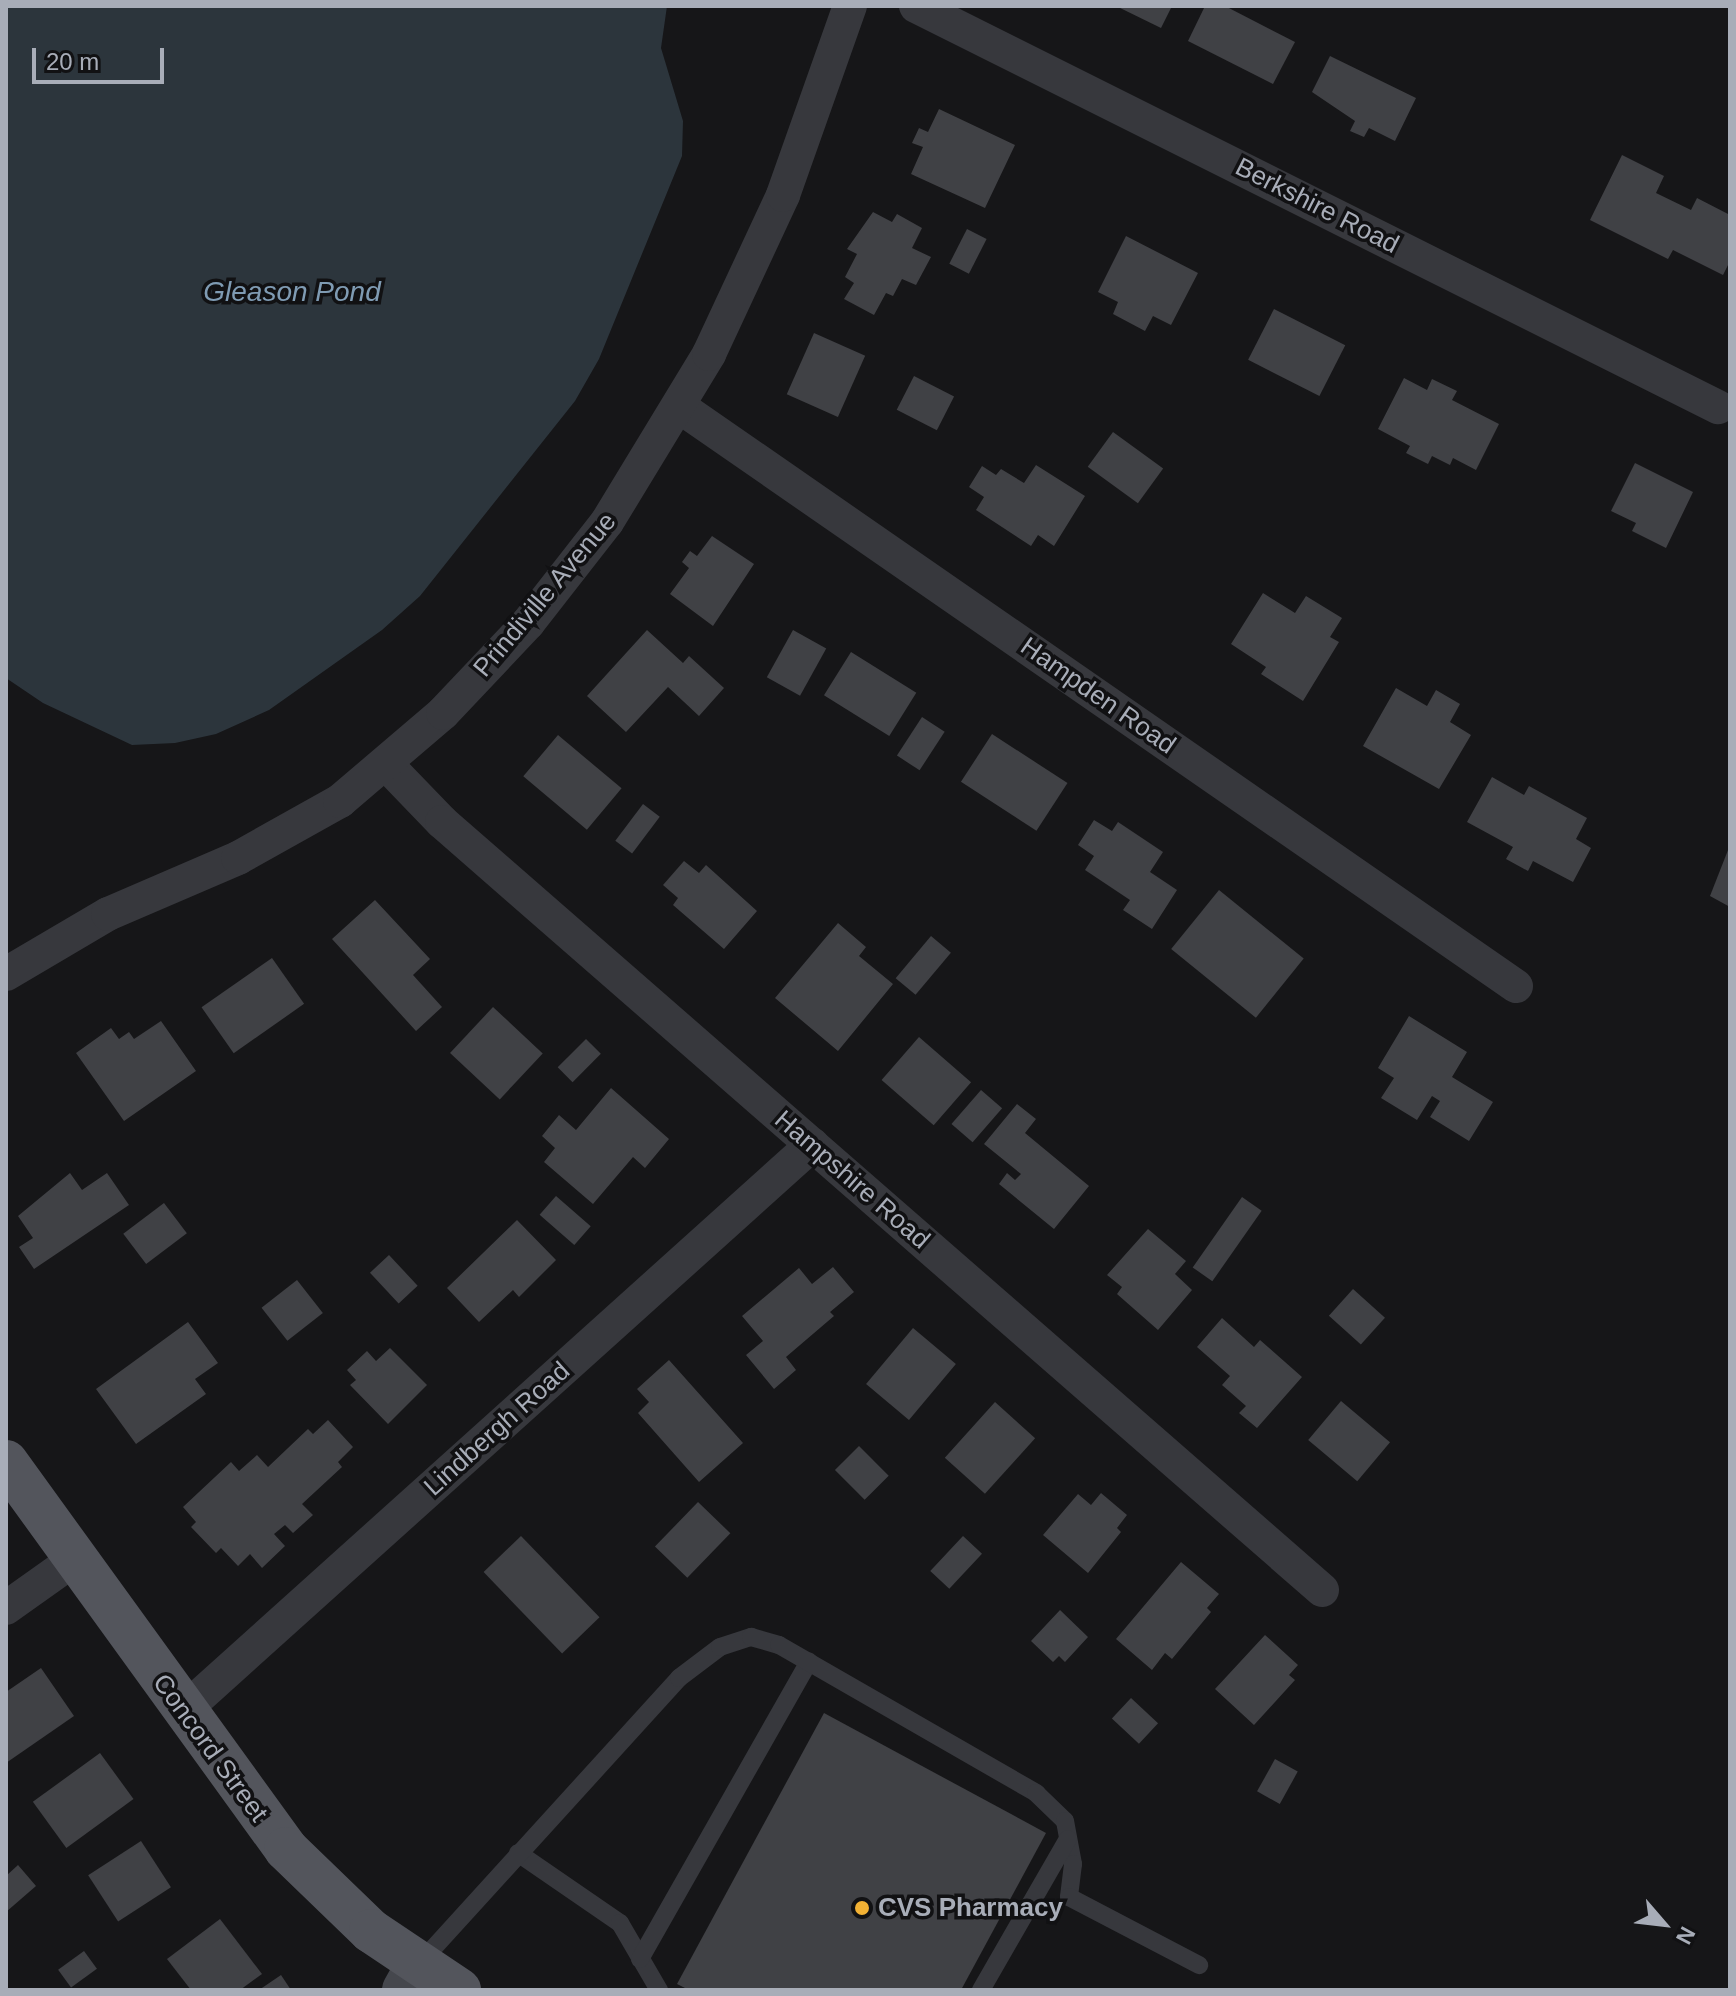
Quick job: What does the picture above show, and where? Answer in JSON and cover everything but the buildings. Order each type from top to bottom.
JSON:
[{"type":"main road","name":"Concord Street","points":[[6,1462],[182,1712],[286,1849],[411,1977],[459,1990]]},
{"type":"street","name":"Prindiville Avenue","points":[[6,974],[108,914],[293,830],[387,765],[488,667],[569,574],[680,407],[735,305],[783,195],[850,6]]},
{"type":"street","name":"Berkshire Road","points":[[916,6],[1718,407]]},
{"type":"street","name":"Hampden Road","points":[[680,407],[1516,986]]},
{"type":"street","name":"Hampshire Road","points":[[387,765],[442,822],[1322,1590]]},
{"type":"street","name":"Lindbergh Road","points":[[182,1712],[812,1145]]},
{"type":"street","points":[[6,1608],[75,1559]]},
{"type":"lane","points":[[411,1977],[518,1853],[679,1678],[720,1647],[751,1637],[809,1662],[1036,1793],[1065,1821],[1069,1897],[1199,1965]]},
{"type":"lane","points":[[640,1959],[809,1662]]},
{"type":"lane","points":[[981,1990],[1068,1839]]},
{"type":"lane","points":[[518,1853],[620,1923],[659,1990]]},
{"type":"water","name":"Gleason Pond","points":[[6,6],[667,6],[661,48],[683,121],[682,156],[599,359],[575,401],[420,596],[382,630],[269,710],[216,734],[175,743],[132,745],[43,703],[6,678]]},
{"type":"place","name":"CVS Pharmacy","points":[[862,1908]]}]
